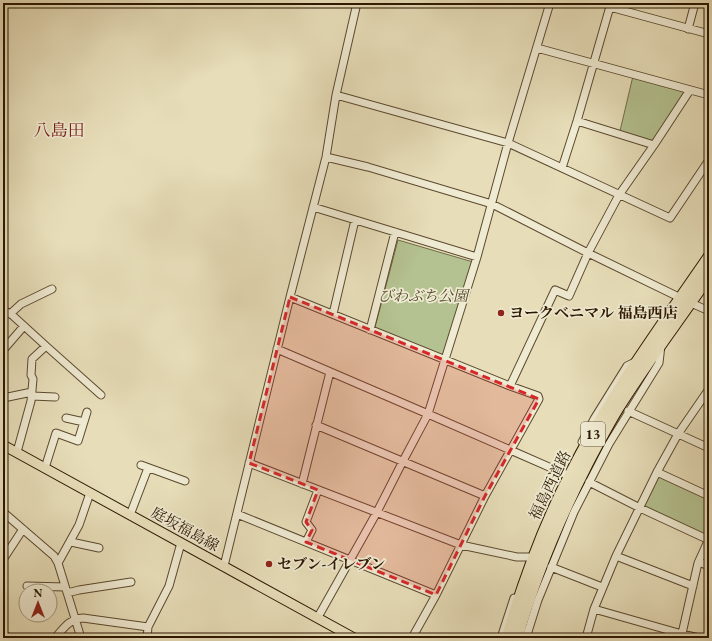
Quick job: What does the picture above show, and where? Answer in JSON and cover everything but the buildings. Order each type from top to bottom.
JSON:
[{"type":"highway","name":"福島西道路","points":[[516,634],[552,540],[575,488],[618,409],[661,344],[709,257]]},
{"type":"highway","name":"福島西道路","points":[[516,634],[528,573],[569,476],[603,416],[638,361],[686,301],[709,276]]},
{"type":"main road","name":"庭坂福島線","points":[[3,445],[318,618],[343,635],[354,638]]},
{"type":"street","points":[[224,566],[326,157],[336,95],[357,3]]},
{"type":"street","points":[[318,618],[352,560],[402,461],[428,414],[477,257],[508,143],[550,3]]},
{"type":"street","points":[[688,29],[695,3]]},
{"type":"street","points":[[562,168],[611,5],[709,34]]},
{"type":"street","points":[[536,48],[709,95]]},
{"type":"street","points":[[510,386],[555,290],[569,296],[588,253],[619,195],[690,90]]},
{"type":"street","points":[[336,95],[508,143],[670,218],[709,160]]},
{"type":"street","points":[[577,121],[654,145]]},
{"type":"street","points":[[326,157],[375,169],[492,204],[588,253],[709,311]]},
{"type":"street","points":[[313,207],[477,257]]},
{"type":"street","points":[[333,314],[355,220]]},
{"type":"street","points":[[370,330],[395,232]]},
{"type":"street","points":[[10,314],[21,304],[52,289]]},
{"type":"street","points":[[290,297],[538,396],[539,399],[484,496],[416,637]]},
{"type":"street","points":[[3,310],[24,326],[101,395]]},
{"type":"street","points":[[5,348],[24,326]]},
{"type":"street","points":[[516,634],[538,600],[574,512],[589,482],[628,411],[659,363],[661,344]]},
{"type":"street","points":[[17,452],[31,401],[33,379],[31,375],[32,359],[46,346]]},
{"type":"street","points":[[277,349],[565,474]]},
{"type":"street","points":[[501,638],[540,527],[565,474],[594,419],[627,366],[638,361]]},
{"type":"street","points":[[302,484],[330,372]]},
{"type":"street","points":[[586,638],[602,587],[656,472],[678,434],[709,391]]},
{"type":"street","points":[[3,396],[32,394],[55,397]]},
{"type":"street","points":[[628,411],[709,448]]},
{"type":"street","points":[[45,468],[56,433],[78,441],[86,412]]},
{"type":"street","points":[[66,418],[84,422]]},
{"type":"street","points":[[316,425],[484,496]]},
{"type":"street","points":[[250,464],[461,545],[517,557],[529,557]]},
{"type":"street","points":[[130,515],[144,466],[185,481]]},
{"type":"street","points":[[656,472],[709,496]]},
{"type":"street","points":[[589,482],[640,508],[709,539],[699,562],[682,636]]},
{"type":"street","points":[[306,542],[312,530],[306,522],[318,490]]},
{"type":"street","points":[[58,563],[79,526],[90,493]]},
{"type":"street","points":[[3,512],[54,556],[58,563],[81,638]]},
{"type":"street","points":[[237,514],[436,595]]},
{"type":"street","points":[[4,558],[23,529]]},
{"type":"street","points":[[71,542],[99,548]]},
{"type":"street","points":[[147,638],[148,627],[169,586],[181,543]]},
{"type":"street","points":[[616,556],[693,586]]},
{"type":"street","points":[[699,562],[709,566]]},
{"type":"street","points":[[551,567],[602,587]]},
{"type":"street","points":[[58,589],[79,590],[131,582]]},
{"type":"street","points":[[594,609],[682,636],[699,638]]},
{"type":"street","points":[[55,638],[68,623],[75,618],[148,627]]},
{"type":"street","points":[[3,635],[10,638]]},
{"type":"highlighted area","points":[[290,297],[539,399],[485,496],[436,595],[306,542],[312,530],[306,522],[318,490],[249,463]]},
{"type":"green space","points":[[633,76],[686,92],[653,141],[620,131]]},
{"type":"green space","name":"びわぶち公園","points":[[398,240],[473,262],[445,358],[374,331]]},
{"type":"green space","points":[[657,476],[709,498],[709,531],[707,536],[644,506]]},
{"type":"place","name":"ヨークベニマル 福島西店","points":[[501,313]]},
{"type":"place","name":"セブン-イレブン","points":[[269,564]]},
{"type":"district","name":"八島田","points":[[59,130]]}]
